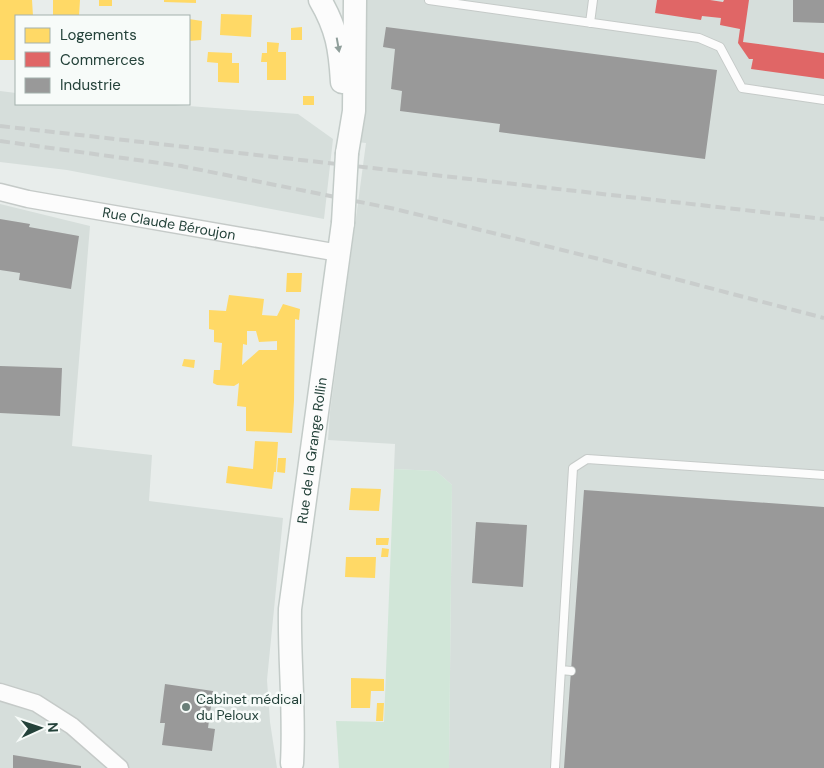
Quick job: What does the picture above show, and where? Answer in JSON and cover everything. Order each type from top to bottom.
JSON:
[{"type":"main road","name":"Rue de la Grange Rollin","points":[[293,766],[294,720],[289,644],[290,609],[343,223],[347,147],[340,59],[336,34],[320,0]]},
{"type":"main road","name":"Rue de la Grange Rollin","points":[[347,147],[354,111],[356,0]]},
{"type":"street","name":"Rue Claude Béroujon","points":[[0,192],[28,199],[339,253]]},
{"type":"street","points":[[0,692],[36,703],[72,726],[120,768]]},
{"type":"lane","points":[[430,0],[699,38],[720,47],[742,88],[824,100]]},
{"type":"lane","points":[[590,24],[594,0]]},
{"type":"lane","points":[[555,768],[573,468],[588,459],[824,475]]},
{"type":"lane","points":[[561,670],[571,671]]},
{"type":"shaded area","points":[[359,0],[824,0],[824,768],[449,768],[452,485],[436,471],[394,469],[395,444],[328,440],[330,412],[366,143],[348,141]]},
{"type":"shaded area","points":[[0,91],[15,93],[15,105],[175,105],[298,114],[333,139],[324,219],[67,170],[0,162]]},
{"type":"shaded area","points":[[0,204],[90,226],[72,446],[152,455],[149,501],[283,518],[267,680],[270,722],[277,768],[0,768]]},
{"type":"green space","points":[[394,469],[436,471],[452,485],[449,768],[339,768],[336,721],[384,722]]},
{"type":"building: Logements","points":[[0,0],[32,0],[33,15],[15,15],[15,60],[0,60]]},
{"type":"building: Logements","points":[[53,0],[80,0],[79,15],[53,15]]},
{"type":"building: Logements","points":[[99,0],[112,0],[112,6],[99,6]]},
{"type":"building: Logements","points":[[164,0],[196,0],[196,3],[164,2]]},
{"type":"building: Logements","points":[[221,14],[252,15],[251,37],[220,35]]},
{"type":"building: Logements","points":[[190,19],[202,21],[201,40],[190,41]]},
{"type":"building: Logements","points":[[302,27],[302,40],[291,40],[291,28]]},
{"type":"building: Logements","points":[[267,42],[279,43],[278,52],[286,52],[286,80],[267,80],[267,62],[261,62],[262,53],[267,53]]},
{"type":"building: Logements","points":[[208,52],[232,53],[232,63],[239,63],[239,83],[218,82],[218,63],[207,62]]},
{"type":"building: Logements","points":[[303,96],[314,96],[314,105],[303,105]]},
{"type":"building: Logements","points":[[287,273],[302,273],[301,292],[286,292]]},
{"type":"building: Logements","points":[[229,295],[264,299],[262,315],[277,316],[283,304],[300,309],[299,320],[295,319],[292,433],[246,431],[246,407],[237,406],[239,383],[234,386],[213,383],[214,370],[220,370],[222,343],[214,342],[214,330],[209,329],[209,310],[226,311]],"holes":[[[247,331],[256,331],[259,342],[277,341],[277,350],[259,350],[242,365],[243,344],[247,345]]]},
{"type":"building: Logements","points":[[184,359],[195,360],[194,368],[182,366]]},
{"type":"building: Logements","points":[[255,441],[278,442],[276,472],[274,472],[272,489],[226,483],[228,466],[253,469]]},
{"type":"building: Logements","points":[[278,458],[286,458],[285,473],[277,472]]},
{"type":"building: Logements","points":[[351,488],[381,489],[379,511],[349,510]]},
{"type":"building: Logements","points":[[376,538],[389,538],[388,545],[376,545]]},
{"type":"building: Logements","points":[[382,548],[389,549],[388,557],[381,557]]},
{"type":"building: Logements","points":[[346,557],[376,557],[375,578],[345,577]]},
{"type":"building: Logements","points":[[351,678],[384,679],[384,691],[371,691],[370,708],[351,708]]},
{"type":"building: Logements","points":[[377,703],[384,703],[383,721],[376,721]]},
{"type":"building: Commerces","points":[[657,0],[710,0],[723,2],[724,0],[749,0],[743,42],[824,53],[824,79],[751,69],[753,59],[749,59],[738,43],[740,29],[720,25],[721,18],[702,16],[701,20],[655,13]]},
{"type":"building: Industrie","points":[[793,0],[824,0],[824,23],[793,22]]},
{"type":"building: Industrie","points":[[386,27],[717,70],[705,159],[499,132],[500,124],[400,111],[402,91],[391,89],[395,49],[383,47]]},
{"type":"building: Industrie","points":[[0,219],[30,224],[29,227],[79,236],[71,289],[19,280],[20,273],[0,270]]},
{"type":"building: Industrie","points":[[0,366],[62,368],[60,416],[0,413]]},
{"type":"building: Industrie","points":[[584,490],[824,507],[824,768],[564,768]]},
{"type":"building: Industrie","points":[[476,522],[527,525],[523,587],[472,583]]},
{"type":"building: Industrie","name":"Cabinet médical du Peloux","points":[[165,684],[213,691],[208,728],[215,729],[212,751],[162,745],[165,723],[160,723]]},
{"type":"building: Industrie","points":[[13,755],[81,766],[81,768],[13,768]]},
{"type":"railway","points":[[0,126],[824,219]]},
{"type":"railway","points":[[0,141],[181,166],[395,209],[603,260],[824,318]]},
{"type":"place","name":"Cabinet médical du Peloux","points":[[186,707]]}]
